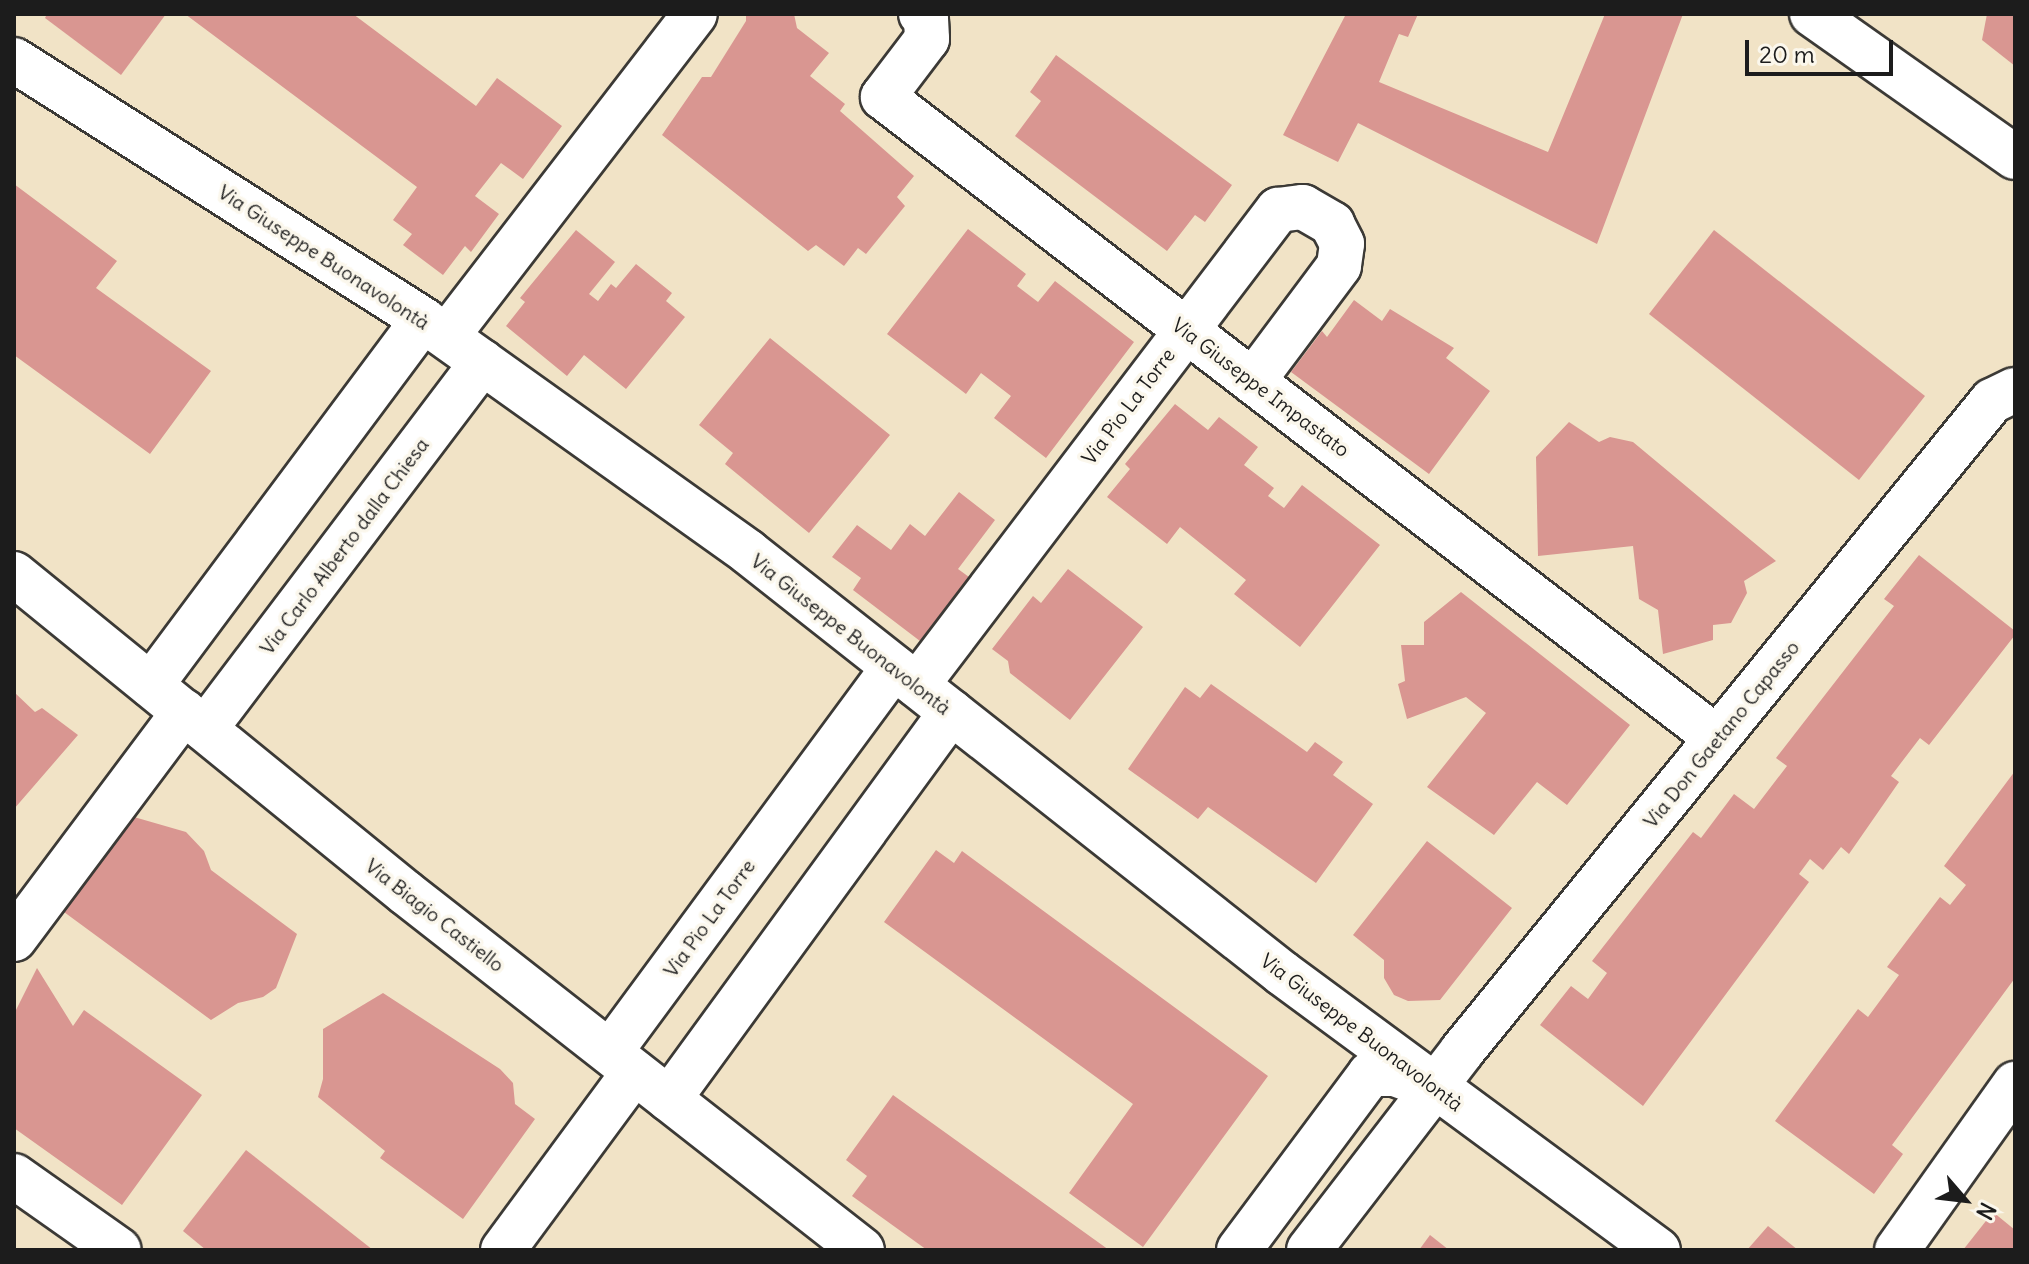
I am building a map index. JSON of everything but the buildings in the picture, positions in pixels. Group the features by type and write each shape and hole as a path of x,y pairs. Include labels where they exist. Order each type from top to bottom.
{"street":[{"path":"151,685 435,328 695,14"},
{"name":"Via Giuseppe Impastato","path":"921,14 926,19 927,39 883,97 1717,738"},
{"path":"1812,14 2015,157"},
{"name":"Via Giuseppe Buonavolontà","path":"14,60 435,328 748,552 1433,1087 1658,1250"},
{"name":"Via Pio La Torre","path":"503,1250 622,1062 906,676 1186,330 1278,210 1303,207 1332,224 1342,244 1339,266 1253,381"},
{"name":"Via Carlo Alberto dalla Chiesa","path":"14,939 195,721 483,362"},
{"name":"Via Don Gaetano Capasso","path":"1309,1250 1433,1087 1992,401 2015,390"},
{"name":"Via Biagio Castiello","path":"14,574 622,1062 862,1250"},
{"path":"669,1099 951,712"},
{"path":"1239,1250 1370,1074 1395,1074 1433,1087"},
{"path":"1897,1250 2015,1084"},
{"path":"14,1176 119,1250"}]}
